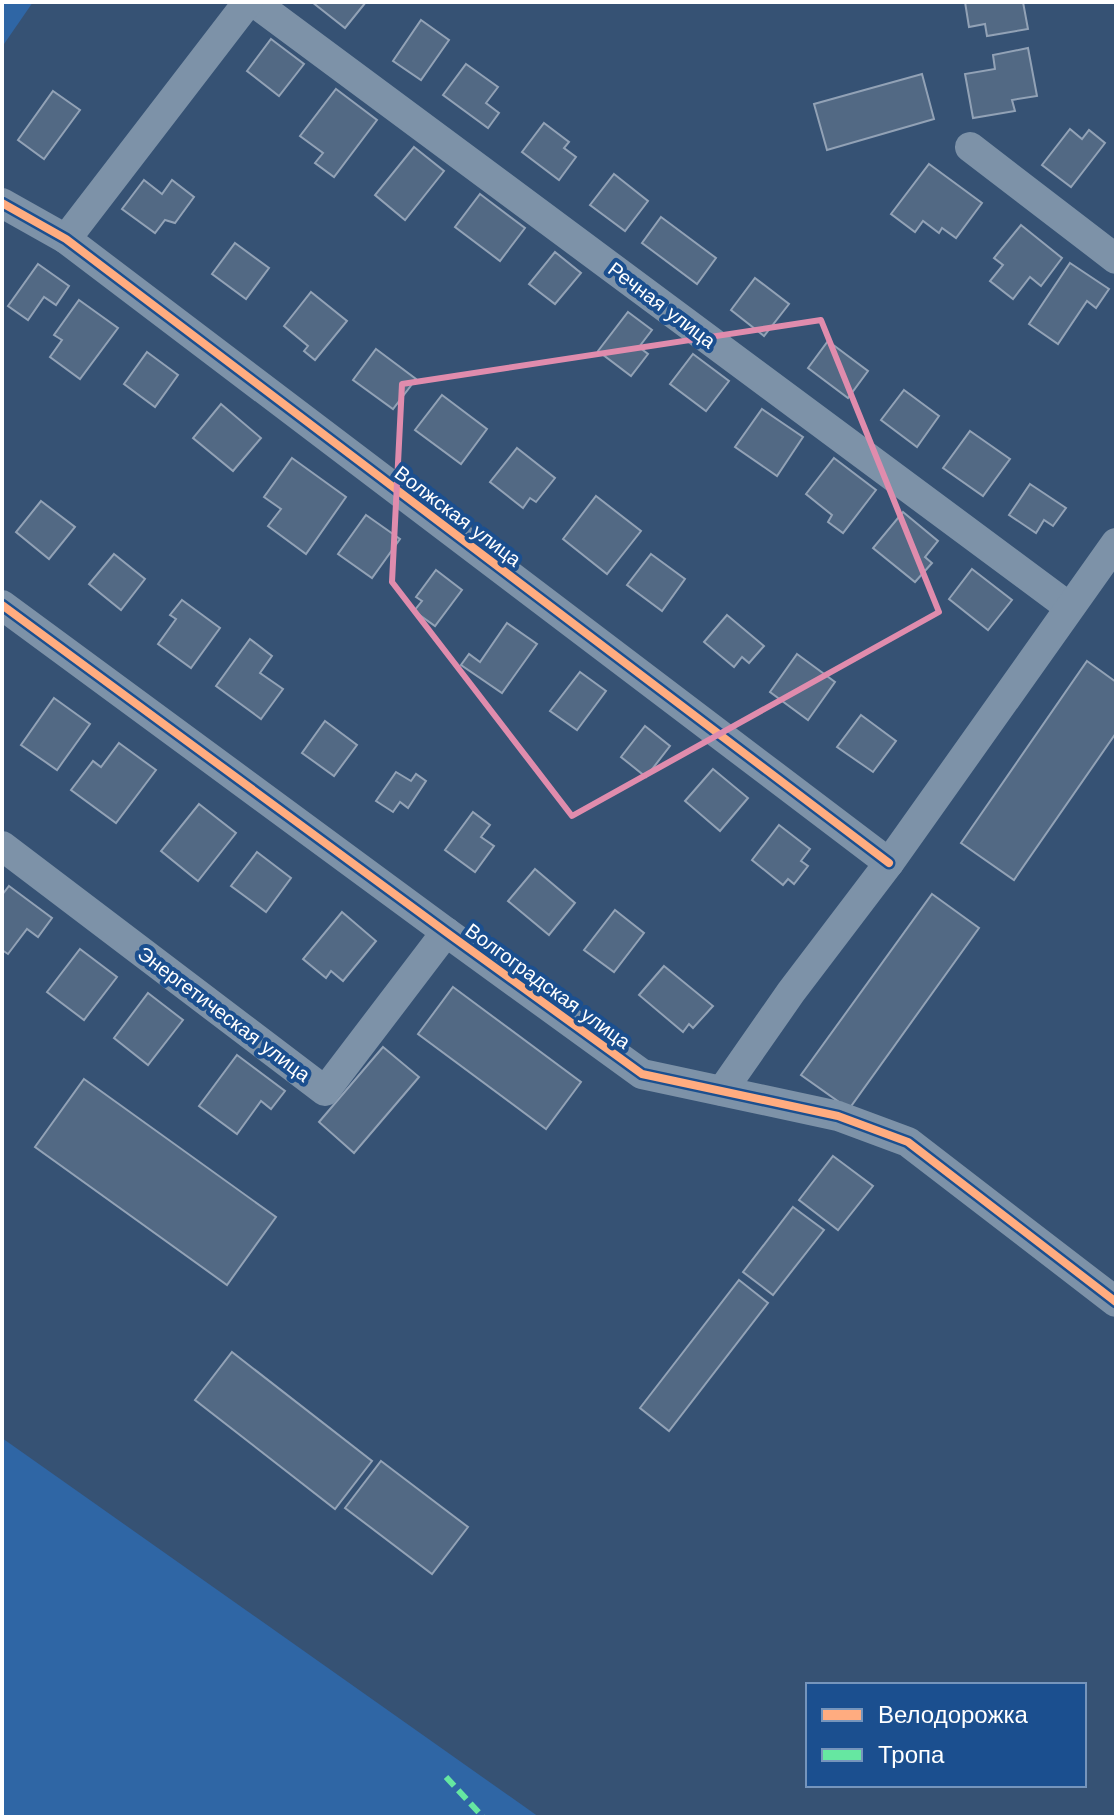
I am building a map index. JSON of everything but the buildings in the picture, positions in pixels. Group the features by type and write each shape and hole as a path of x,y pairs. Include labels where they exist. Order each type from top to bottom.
{"street":[{"path":"66,239 248,2"},
{"name":"Речная улица","path":"254,2 1069,607"},
{"path":"970,147 1116,259"},
{"name":"Волжская улица","path":"2,203 66,239 889,863"},
{"path":"722,1091 791,992 889,863 1116,543"},
{"name":"Волгоградская улица","path":"2,605 642,1074 838,1116 908,1142 1116,1302"},
{"name":"Энергетическая улица","path":"2,846 325,1091 446,932"}],"highlighted area":[{"path":"821,320 939,612 572,816 392,582 402,384"}],"shaded area":[{"path":"2,2 33,2 2,47"},
{"path":"2,1438 539,1817 2,1817"}],"marked path":[{"path":"446,1777 483,1817"}],"cycle path":[{"path":"2,203 66,239 889,863"},
{"path":"2,605 642,1074 838,1116 908,1142 1116,1302"}]}
